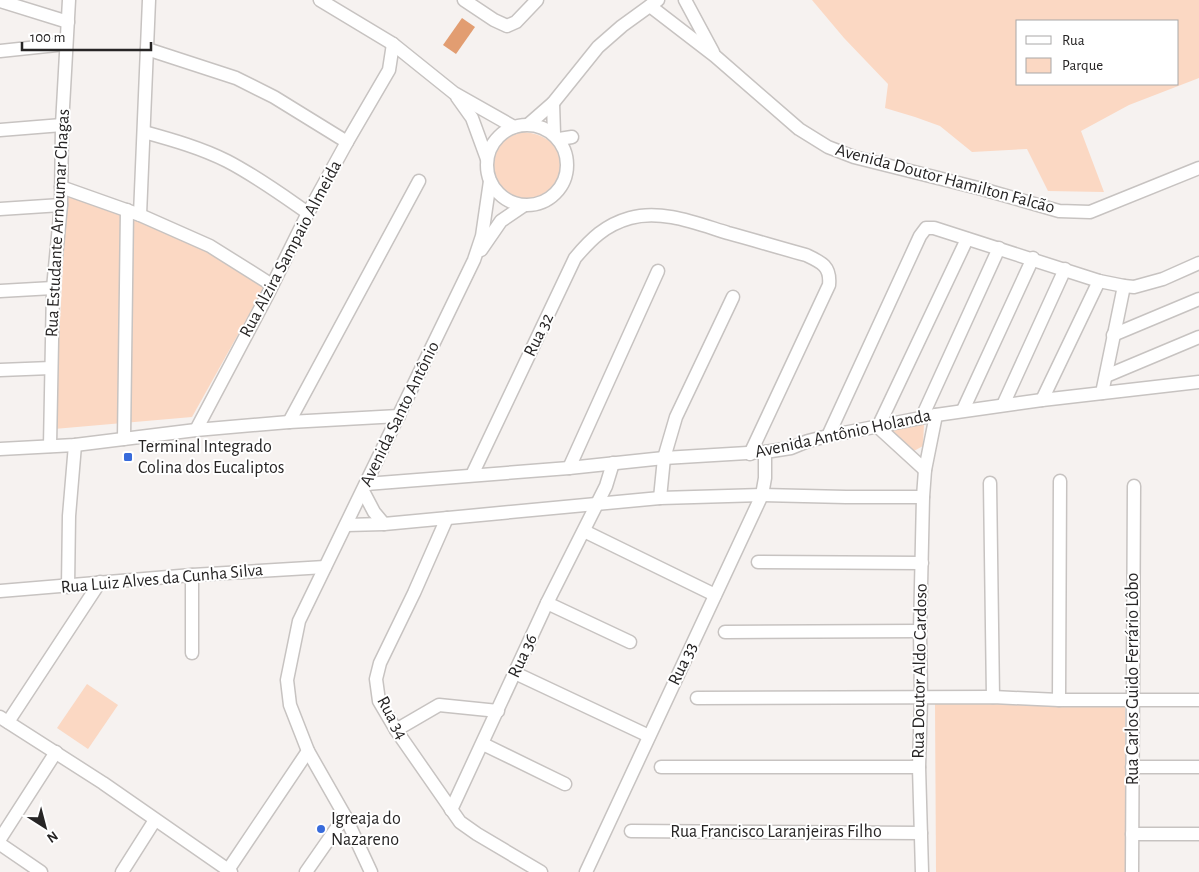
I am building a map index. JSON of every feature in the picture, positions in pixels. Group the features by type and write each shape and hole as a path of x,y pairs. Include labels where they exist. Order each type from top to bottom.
{"street":[{"name":"Rua Estudante Arnoumar Chagas","path":"50,446 53,288 61,205 62,125 69,0"},
{"path":"140,215 149,0"},
{"path":"320,0 393,44 454,93 514,127"},
{"path":"464,0 494,20 507,26 516,22 537,0"},
{"name":"Avenida Doutor Hamilton Falcão","path":"685,0 715,56"},
{"path":"0,1 68,22"},
{"path":"529,124 553,103 598,47 622,26 654,3"},
{"name":"Avenida Doutor Hamilton Falcão","path":"654,3 799,129 828,147 854,157 982,189 1060,211 1090,212 1199,168"},
{"path":"0,51 66,44"},
{"name":"Rua Alzira Sampaio Almeida","path":"196,430 308,213 390,70 393,44"},
{"path":"147,49 236,78 274,97 347,142"},
{"name":"Rua Alzira Sampaio Almeida","path":"390,70 411,58"},
{"path":"454,93 472,118 487,159"},
{"path":"553,103 556,136"},
{"path":"529,124 542,127 556,136 566,150 568,164 566,178 560,190 550,199 537,205 523,206 503,198 495,190 487,170 487,159 496,139 504,132 514,127 529,124"},
{"path":"0,130 62,125"},
{"path":"144,132 187,144 227,161 266,184 308,213"},
{"path":"556,136 572,137"},
{"path":"289,422 419,181"},
{"name":"Avenida Santo Antônio","path":"371,872 345,816 308,751 290,705 287,680 299,621 474,260 482,236 490,181"},
{"path":"61,187 140,215 210,246 272,285"},
{"path":"0,210 61,205"},
{"name":"Avenida Santo Antônio","path":"474,260 501,221 523,206"},
{"path":"124,439 127,210"},
{"name":"Rua 32","path":"472,475 576,258 590,240 609,226 631,218 650,215 676,218 806,255 819,261 826,268 830,276 829,285 750,454"},
{"path":"828,436 920,236 926,228 934,228 1033,258 1099,281 1124,286 1134,287 1162,279 1199,263"},
{"path":"925,470 878,427 967,239"},
{"path":"922,418 999,248"},
{"path":"963,410 1033,258"},
{"path":"1003,405 1065,269"},
{"path":"569,468 658,271"},
{"path":"1042,400 1099,281"},
{"path":"1102,393 1124,286"},
{"path":"0,291 53,288"},
{"path":"660,498 664,458 676,417 733,297"},
{"path":"1113,335 1199,299"},
{"path":"1106,376 1199,337"},
{"path":"0,370 51,368"},
{"name":"Avenida Antônio Holanda","path":"365,487 472,475 569,468 664,458 766,452 791,448 828,436 936,414 1199,382"},
{"name":"Rua Doutor Aldo Cardoso","path":"922,872 919,767 923,497 925,470 936,414"},
{"path":"0,449 75,445 196,430 289,422 399,416"},
{"path":"68,587 68,516 75,445"},
{"name":"Rua 33","path":"586,872 762,494 766,452"},
{"name":"Rua 36","path":"451,810 547,603 606,486 613,463"},
{"path":"1059,700 1060,480"},
{"path":"990,484 993,697"},
{"name":"Rua Carlos Guido Ferrário Lôbo","path":"1132,872 1134,486"},
{"path":"365,487 374,512 384,524"},
{"path":"346,525 384,524 660,498 762,494 923,497"},
{"name":"Rua 34","path":"447,518 414,593 380,663 376,679 379,701 396,730 460,822 541,872"},
{"path":"584,531 715,594"},
{"path":"758,562 922,563"},
{"name":"Rua Luiz Alves da Cunha Silva","path":"0,592 68,587 100,582 324,567"},
{"path":"192,575 192,653"},
{"path":"100,582 2,719 56,752 155,820 223,870 308,751"},
{"path":"547,603 630,642"},
{"path":"725,632 920,631"},
{"path":"515,673 649,736"},
{"path":"697,698 993,697 1059,700 1199,700"},
{"path":"396,730 439,705 498,711"},
{"path":"483,744 565,784"},
{"path":"0,839 56,752"},
{"path":"661,767 919,767"},
{"path":"1132,768 1199,767"},
{"path":"306,872 345,816"},
{"path":"122,872 155,820"},
{"name":"Rua Francisco Laranjeiras Filho","path":"631,831 921,834"},
{"path":"1132,834 1199,834"},
{"path":"0,844 41,872"}],"green space":[{"path":"812,0 1199,0 1199,78 1129,105 1081,131 1104,192 1048,191 1027,149 972,152 940,126 885,108 888,84 844,38"},
{"path":"522,132 539,135 546,139 558,150 561,157 562,165 559,178 555,185 541,199 521,200 510,196 504,191 496,177 494,161 500,146 507,139"},
{"path":"67,195 105,204 211,251 264,288 192,417 54,429"},
{"path":"924,424 923,446 912,452 888,429"},
{"path":"87,684 118,705 88,749 57,728"},
{"path":"1125,703 1125,872 936,872 935,704"}],"shaded area":[{"path":"462,18 475,27 456,54 443,45"}],"place":[{"name":"Terminal Integrado Colina dos Eucaliptos","path":"128,457"},
{"name":"Igreaja do Nazareno","path":"321,829"}]}
